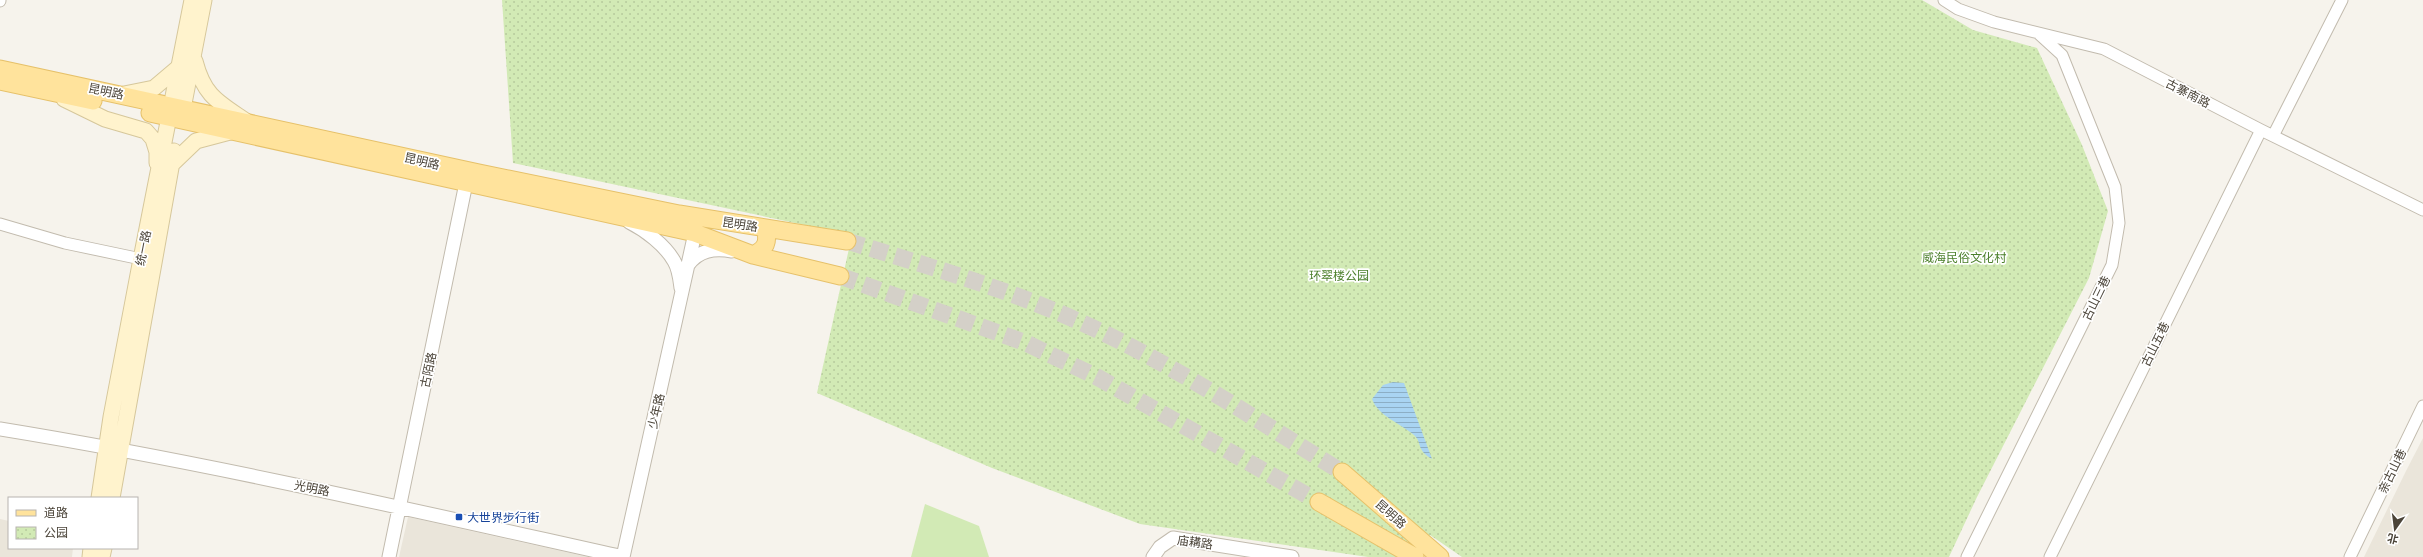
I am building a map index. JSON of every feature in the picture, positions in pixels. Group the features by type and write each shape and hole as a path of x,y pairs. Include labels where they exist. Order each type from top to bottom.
{"main road":[{"name":"统一路","path":"99,497 114,448 172,164 180,66 192,0"},
{"name":"统一路","path":"112,497 114,448 141,259 158,176 193,56 204,0"},
{"path":"193,56 200,80 206,90 246,122"},
{"path":"122,95 154,88 180,66"},
{"name":"昆明路","path":"0,69 122,95 232,131 695,233 753,256 840,276"},
{"name":"昆明路","path":"0,81 51,92 246,122 479,173 679,214 847,241"},
{"path":"51,92 105,119 146,131 153,139 157,152 158,176"},
{"path":"172,164 196,141 232,131"},
{"path":"753,256 763,250 767,243 765,228"},
{"name":"昆明路","path":"1342,472 1440,557"},
{"name":"昆明路","path":"1319,502 1415,557"}],"street":[{"name":"古寨南路","path":"1944,0 1958,9 2039,34 2104,49 2260,130 2423,210"},
{"path":"2273,136 2342,0"},
{"name":"古山三巷","path":"1967,557 2112,265 2119,223 2113,180 2062,55 2039,34"},
{"name":"古山五巷","path":"2050,557 2260,130"},
{"name":"古陌路","path":"389,557 466,183"},
{"path":"679,214 693,222 695,233"},
{"path":"617,215 641,228 674,261 682,292"},
{"path":"0,224 65,243 141,259"},
{"name":"少年路","path":"623,557 695,233"},
{"path":"688,265 695,255 708,250 724,250 753,256"},
{"name":"亲古山巷","path":"2350,557 2423,406"},
{"name":"光明路","path":"0,429 114,448 400,506 623,557"},
{"name":"庙耩路","path":"1153,557 1160,547 1173,538 1292,557"}],"shaded area":[{"path":"2423,438 2423,557 2364,557 2406,471"},
{"path":"408,517 588,557 399,557"},
{"path":"0,519 8,521 8,549 73,549 72,557 0,557"}],"green space":[{"name":"环翠楼公园","path":"502,0 1922,0 1973,30 2037,48 2082,145 2108,211 2089,278 1977,497 1949,557 1462,557 1430,535 1405,557 1368,557 1140,524 992,468 817,393 852,235 513,163"},
{"path":"925,504 979,526 989,557 911,557"}],"water":[{"path":"1393,382 1404,383 1432,459 1423,452 1417,438 1414,435 1384,415 1375,405 1372,399 1383,385"}],"tunnel":[{"path":"847,241 996,289 1045,307 1084,324 1122,342 1197,383 1342,472"},
{"path":"840,276 1026,343 1097,377 1319,502"}],"place":[{"name":"大世界步行街","path":"459,517"}],"park label":[{"name":"威海民俗文化村","path":"1964,257"}]}
